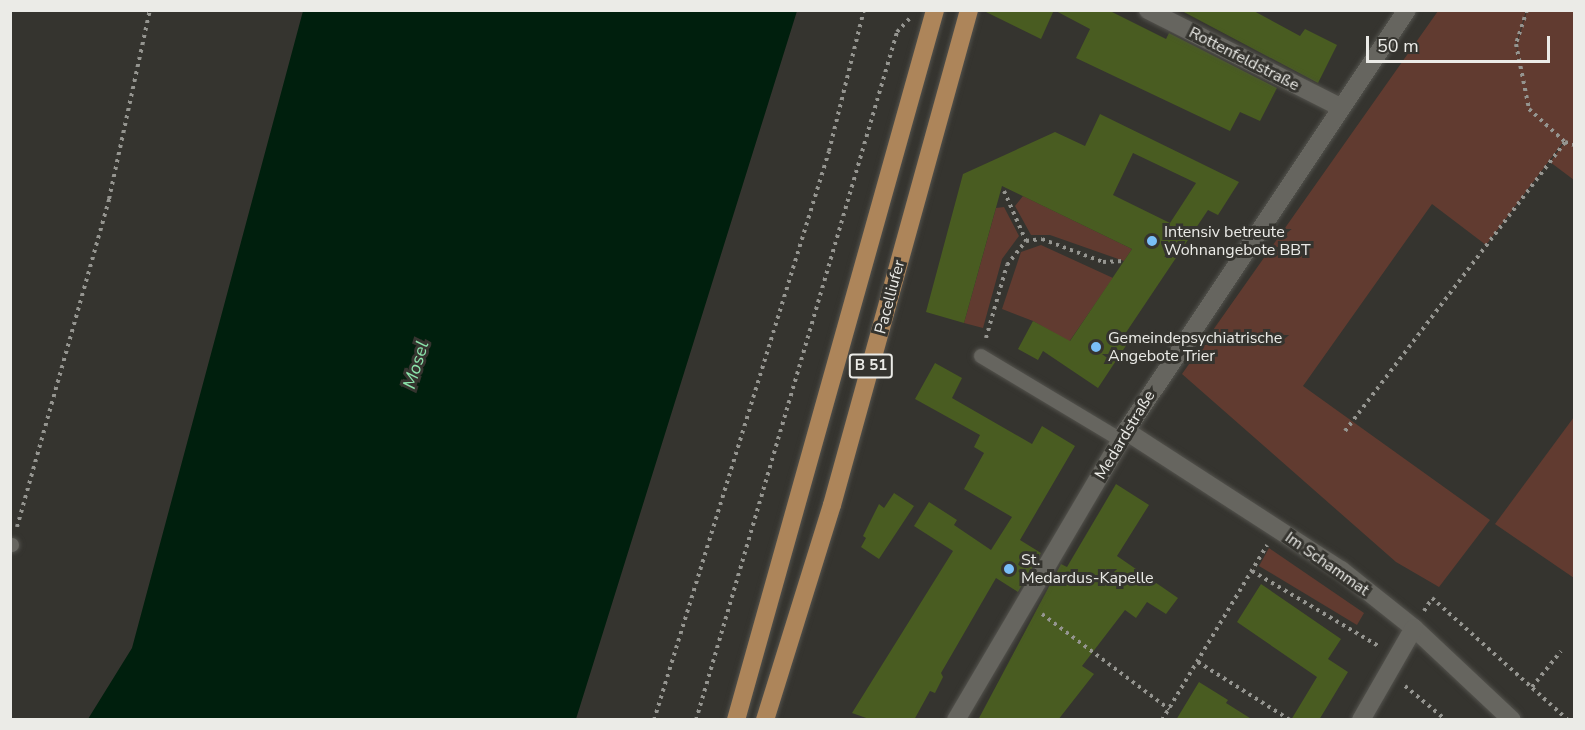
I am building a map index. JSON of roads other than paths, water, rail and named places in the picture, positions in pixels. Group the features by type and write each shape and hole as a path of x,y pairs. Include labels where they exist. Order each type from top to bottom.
{"main road":[{"name":"Pacelliufer","path":"736,720 935,10"},
{"name":"Pacelliufer","path":"765,720 832,506 969,10"}],"street":[{"name":"Rottenfeldstraße","path":"1148,10 1340,107"},
{"name":"Medardstraße","path":"956,720 1123,435 1340,107 1407,10"},
{"name":"Im Schammat","path":"1123,435 1341,570 1414,628 1512,720"},
{"path":"1361,720 1414,628"}],"lane":[{"path":"981,356 1123,435"}],"water":[{"name":"Mosel","path":"303,11 797,11 576,719 88,719 132,648"}],"place":[{"name":"Intensiv betreute Wohnangebote BBT","path":"1152,241"},
{"name":"Gemeindepsychiatrische Angebote Trier","path":"1096,347"},
{"name":"St. Medardus-Kapelle","path":"1009,569"}]}
